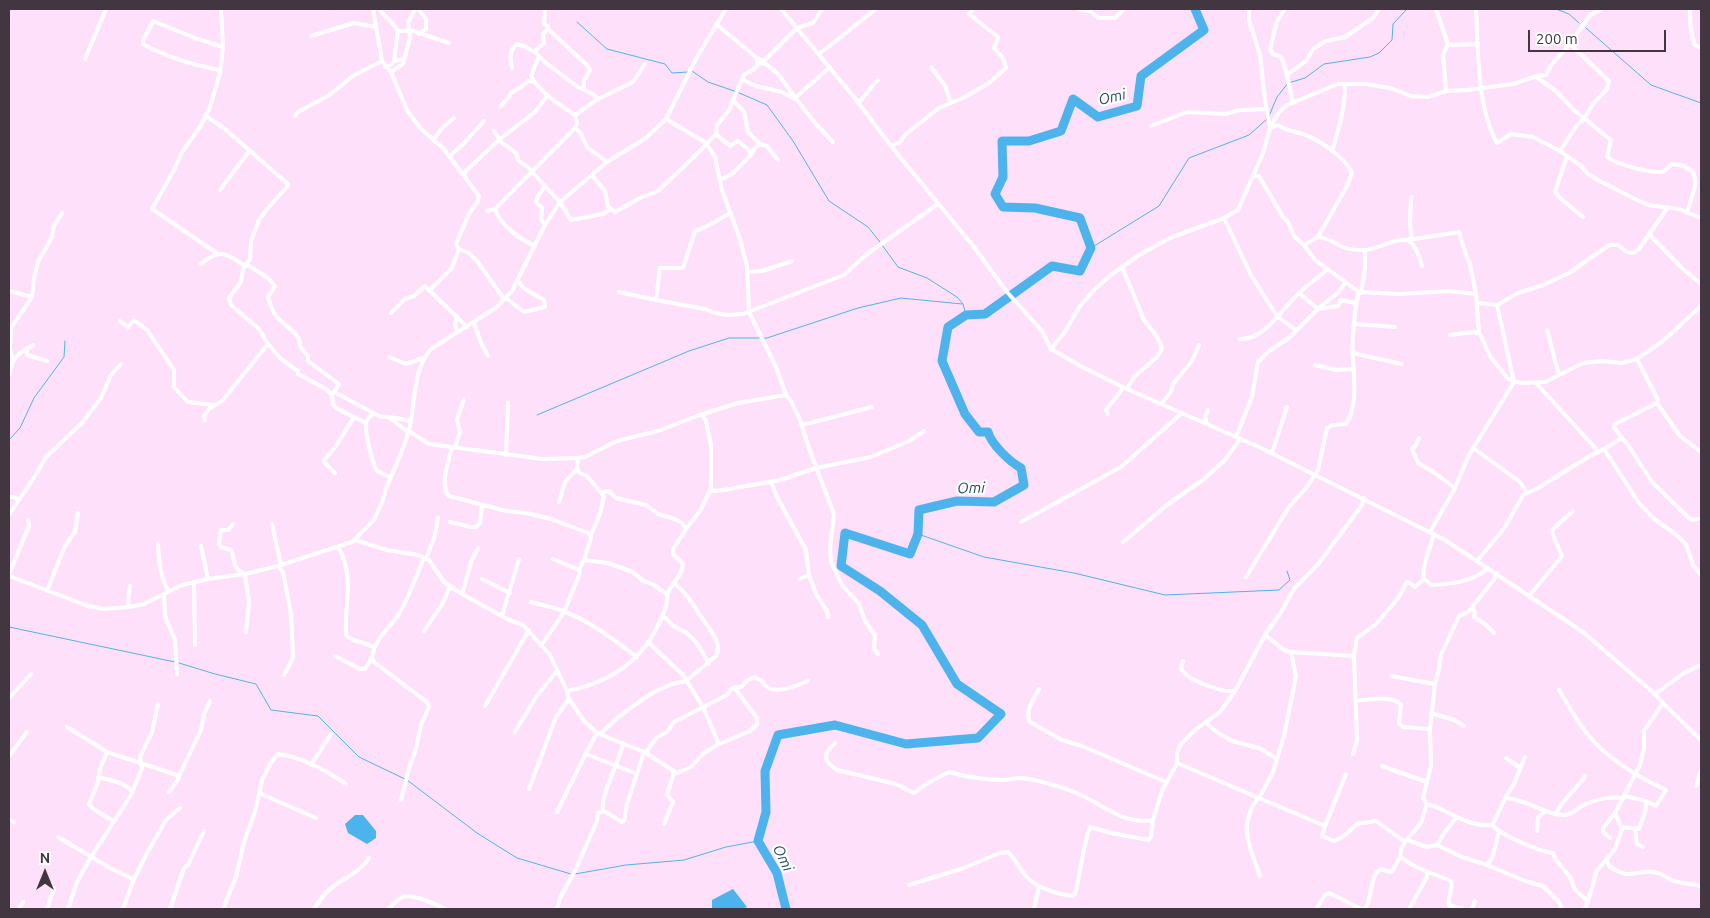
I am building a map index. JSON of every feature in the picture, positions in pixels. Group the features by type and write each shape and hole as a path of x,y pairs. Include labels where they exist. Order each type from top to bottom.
{"street":[{"path":"86,59 106,9"},
{"path":"218,254 152,209 182,152 206,116 220,70 224,47 221,9"},
{"path":"373,9 382,61 391,72 407,110 420,129 450,156 479,196 456,244 459,249 469,253 477,261 505,298 524,312 544,307 544,300 525,289 518,281"},
{"path":"380,9 384,17 392,21 398,31 394,61"},
{"path":"391,72 403,64 411,32 409,21 417,9 426,21 426,29 419,34"},
{"path":"545,9 544,24 590,70 584,81 583,87 585,90"},
{"path":"28,520 29,526 9,575 88,606 104,609 144,604 194,582 245,574 279,566 339,548 355,540 374,520 383,500 384,491 409,431 416,380 424,358 431,349 497,307 512,291 544,225 560,202 571,191 607,162 646,138 666,119 716,24 726,9"},
{"path":"781,9 830,67 891,146 974,247 1007,292 1042,331 1051,349 1125,388 1272,453 1364,498 1432,533 1478,560 1583,632 1656,694 1701,740"},
{"path":"716,24 757,58 764,61 797,28 813,23 822,9"},
{"path":"819,54 876,9"},
{"path":"891,146 899,142 924,119 950,102 963,98 989,83 1006,68 1004,58 994,48 998,37 969,14 973,9"},
{"path":"1078,9 1102,18 1115,18 1123,10"},
{"path":"1249,9 1250,20 1260,55 1270,128"},
{"path":"1285,9 1277,21 1270,49 1273,54 1281,57 1286,67 1288,88 1293,103"},
{"path":"1287,74 1306,62 1313,49 1326,41 1345,36 1373,18 1379,9"},
{"path":"1436,9 1448,44 1443,55 1446,91"},
{"path":"1476,9 1480,88 1496,143 1511,134 1533,137 1560,151 1598,180 1648,204 1679,209 1701,218"},
{"path":"1051,349 1064,333 1080,306 1095,288 1122,267 1170,238 1224,218 1238,210 1264,153 1270,128 1279,112 1287,105 1330,86 1346,84 1366,84 1390,88 1419,97 1428,97 1446,91 1513,84 1546,75 1552,64 1570,44 1590,15 1602,9"},
{"path":"1690,9 1692,38 1695,45 1701,48"},
{"path":"220,70 165,56 143,44 143,41 153,21 195,38 224,47"},
{"path":"311,36 354,23 376,27"},
{"path":"488,212 495,209 532,172 575,128 577,123 575,115 548,95 535,82 532,76 537,54 536,50 544,43 543,34 548,29"},
{"path":"398,31 411,32 449,42"},
{"path":"512,68 510,56 516,44 524,46 578,87 593,94 598,99"},
{"path":"1448,44 1478,44"},
{"path":"1560,151 1577,125 1584,119 1593,104 1607,89 1609,81 1570,44"},
{"path":"592,175 605,191 610,209 615,212 640,198 652,195 658,191 716,134 718,125 730,108 744,75 754,70 758,63 757,58"},
{"path":"385,67 394,61 404,59"},
{"path":"295,116 298,112 334,92 353,76 382,61"},
{"path":"758,63 766,64 778,74 815,123 833,142"},
{"path":"575,115 598,99 633,82 645,64"},
{"path":"797,98 830,67"},
{"path":"931,67 946,87 950,102"},
{"path":"1534,77 1538,77 1544,84 1556,91 1584,119 1611,140 1607,157 1612,161 1643,171 1664,172 1672,164 1684,166 1693,172 1696,183 1687,213"},
{"path":"743,80 756,86 782,92 797,98"},
{"path":"858,103 878,80"},
{"path":"500,107 515,90 528,81 535,82"},
{"path":"1332,151 1342,119 1346,84"},
{"path":"464,176 465,172 500,139 535,112 548,95"},
{"path":"733,100 744,112 748,132 760,144 767,146 778,160"},
{"path":"1151,126 1187,112 1226,114 1240,110 1267,110"},
{"path":"206,116 250,150 288,184 288,187 259,220 251,241 250,259 245,265 240,285 231,293 229,298 231,305 258,329 281,359 298,371 298,374 326,389 334,398 333,404 336,408 366,423"},
{"path":"433,140 444,126 454,118"},
{"path":"666,119 706,144 715,157 720,180 740,240 748,272 749,312 776,366 786,395 791,401 802,425 834,514 830,548 832,562 842,585 859,604 865,621 875,635 874,649 878,654"},
{"path":"450,156 484,120"},
{"path":"1270,128 1278,125 1285,130 1304,134 1332,151 1347,163 1352,172 1318,237 1304,245"},
{"path":"575,128 580,132 587,147 607,162"},
{"path":"494,131 502,143 516,153 518,160 560,202 571,220 603,214 610,209"},
{"path":"716,134 730,146 738,141 750,150 751,155"},
{"path":"720,180 732,174 760,144"},
{"path":"220,190 250,150"},
{"path":"1567,156 1555,192 1583,217"},
{"path":"1254,176 1260,176 1283,217 1288,222 1294,236 1304,245 1315,260 1360,292 1400,294 1450,291 1476,294"},
{"path":"544,225 541,219 542,208 536,202 546,186"},
{"path":"1408,240 1412,238 1410,224 1411,197"},
{"path":"619,292 705,309 715,313 728,315 743,314 844,275 867,254 938,204"},
{"path":"1477,304 1497,305 1518,293 1543,285 1569,273 1609,245 1618,245 1627,252 1633,253 1639,249 1668,207"},
{"path":"495,209 500,219 524,241 535,246"},
{"path":"13,361 9,349 10,327 32,297 38,262 52,237 54,226 62,213"},
{"path":"656,300 660,268 683,268 695,231 709,226 730,213"},
{"path":"1224,218 1251,275 1278,317 1296,330"},
{"path":"1318,237 1333,240 1344,248 1365,251 1386,242 1459,232 1470,264 1476,294 1478,333 1482,336 1485,346 1497,366 1508,379 1514,382 1545,382 1583,363 1602,361 1622,363 1637,359 1663,341 1701,306"},
{"path":"1649,234 1682,268 1701,284"},
{"path":"1408,240 1418,253 1422,266"},
{"path":"429,291 452,268 459,249"},
{"path":"1246,578 1289,507 1306,488 1318,470 1327,428 1333,425 1346,424 1352,412 1355,385 1353,353 1356,303 1365,268 1365,251"},
{"path":"201,264 208,258 218,254 228,254 268,278 275,286 268,297 274,314 301,341 300,346 308,356 308,361 339,384 334,392 379,416 410,421"},
{"path":"748,272 762,271 792,261"},
{"path":"1108,414 1106,410 1109,406 1134,377 1162,351 1156,335 1144,320 1122,267"},
{"path":"1239,339 1246,339 1257,335 1278,317 1299,293 1328,269"},
{"path":"1123,542 1167,505 1204,479 1225,460 1238,438 1252,397 1258,362 1269,351 1289,338 1318,309 1338,293 1345,283"},
{"path":"391,313 405,299 414,296 425,286 467,327"},
{"path":"9,291 32,297"},
{"path":"1299,293 1318,309 1338,306 1341,300 1356,303"},
{"path":"1488,568 1463,582 1432,585 1424,579 1423,574 1426,559 1431,549 1432,533 1455,488 1460,473 1473,448 1514,382 1497,305"},
{"path":"457,316 455,325 458,332"},
{"path":"120,321 128,326 134,320 147,330 175,371 174,387 188,402 215,405"},
{"path":"474,322 481,343 488,356"},
{"path":"1355,324 1395,327"},
{"path":"1546,330 1559,375"},
{"path":"1450,335 1478,333"},
{"path":"205,420 204,416 209,409 228,395 268,344"},
{"path":"9,374 13,361 19,354 34,345"},
{"path":"1161,404 1171,392 1173,384 1192,361 1198,345"},
{"path":"27,350 27,355 47,361"},
{"path":"1353,353 1401,364"},
{"path":"389,358 406,364 424,358"},
{"path":"1637,359 1658,400 1657,403 1680,436 1701,452"},
{"path":"9,515 46,457 72,433 101,398 111,375 121,364"},
{"path":"1315,365 1336,370 1354,368"},
{"path":"1535,382 1598,451"},
{"path":"388,417 428,444 543,459 578,458 585,457 617,441 658,431 702,414 738,403 786,395"},
{"path":"464,398 457,420 460,432 445,480 446,492 449,496 506,511 526,513 551,519 591,535"},
{"path":"506,455 508,403"},
{"path":"1657,403 1615,424 1614,428 1628,445 1652,482 1689,518 1693,520 1698,519"},
{"path":"802,425 872,407"},
{"path":"1272,453 1287,407"},
{"path":"1207,424 1205,417 1208,410"},
{"path":"1021,522 1121,467 1182,413"},
{"path":"374,414 369,417 366,423 367,440 374,467 377,471 390,477"},
{"path":"567,691 578,689 606,678 624,668 649,643 667,604 670,588 675,584 683,569 683,564 673,554 673,549 700,511 710,489 711,445 706,421 702,414"},
{"path":"335,473 324,460 336,446 354,417"},
{"path":"710,489 714,491 724,490 772,482 816,468 871,457 909,441 924,431"},
{"path":"1419,438 1412,449 1418,463 1455,488"},
{"path":"1478,560 1505,527 1520,499 1527,493 1622,438"},
{"path":"1473,448 1520,482 1527,493"},
{"path":"1604,449 1639,503 1654,519 1686,544 1693,565 1701,575"},
{"path":"559,502 566,482 577,469 578,458"},
{"path":"541,646 564,612 578,579 604,500 603,492 587,476 580,474 577,469"},
{"path":"772,482 777,497 806,550 809,575 816,594 827,611 828,617"},
{"path":"603,492 609,491 616,498 637,504 646,504 658,514 682,523 686,529"},
{"path":"9,497 19,500"},
{"path":"909,886 961,869 1000,853 1008,852 1026,876 1039,887 1073,896 1076,894 1082,852 1090,827 1149,840 1151,837 1152,820 1166,782 1177,763 1177,754 1181,744 1205,722 1220,712 1235,691 1265,635 1294,589 1319,563 1362,504 1364,498"},
{"path":"450,522 476,527 480,523 482,505"},
{"path":"1529,596 1562,556 1552,530 1573,511"},
{"path":"47,590 65,546 75,532 78,513"},
{"path":"335,656 360,669 365,669 384,630 399,614 409,595 433,541 438,518"},
{"path":"233,524 228,530 221,530 219,544 221,547 231,550 234,557 233,563 237,570 245,574"},
{"path":"272,524 279,566 283,572 291,614 293,658 284,675"},
{"path":"355,540 387,550 418,555 429,560 444,582 502,616 524,625 550,656 569,699 584,721 599,734 644,752 673,772 677,773 690,767 704,753 717,745 744,734 757,724 757,718 734,687"},
{"path":"158,544 159,564 169,592"},
{"path":"201,546 208,579"},
{"path":"339,548 346,564 349,591 346,635 351,639 375,647"},
{"path":"462,594 472,560 478,548"},
{"path":"502,616 519,559"},
{"path":"553,559 580,570"},
{"path":"584,560 608,563 633,572 642,580 654,585 668,595"},
{"path":"1497,573 1493,581 1468,612 1459,616 1441,655 1431,713 1431,766 1423,798 1427,804 1447,811 1456,818 1479,825 1492,825 1499,832 1544,852 1552,853 1570,877 1575,890 1588,901"},
{"path":"245,574 249,602 246,632"},
{"path":"799,579 809,575"},
{"path":"482,579 510,593"},
{"path":"1353,754 1357,740 1354,656 1356,638 1376,624 1399,597 1406,583 1408,582 1415,587 1424,579"},
{"path":"194,582 194,645"},
{"path":"558,812 584,756 599,734 616,719 654,692 672,684 686,681 709,664 719,652 712,631 684,591 675,584"},
{"path":"129,607 130,586"},
{"path":"424,631 443,603 450,586"},
{"path":"164,594 165,616 175,640 177,674"},
{"path":"531,602 564,612 608,634 637,657"},
{"path":"1472,607 1475,612 1474,617 1494,633"},
{"path":"661,618 666,618 675,628 686,632 709,664"},
{"path":"485,706 529,630"},
{"path":"1265,635 1284,650 1290,652 1354,656"},
{"path":"649,643 678,669 702,706 718,742 717,745"},
{"path":"1260,876 1246,832 1248,815 1273,772 1284,736 1296,676 1290,652"},
{"path":"372,657 374,662 427,702 429,707 420,725 416,749 401,800"},
{"path":"1183,661 1182,672 1190,678 1228,692 1235,691"},
{"path":"1656,694 1684,673 1701,665"},
{"path":"515,732 536,697 557,671"},
{"path":"9,698 31,674"},
{"path":"1391,676 1435,684"},
{"path":"603,811 622,822 644,752 647,751 656,738 667,732 674,722 702,706 727,695 734,687 741,687 748,680 754,678 762,681 765,687 769,689 778,690 808,681"},
{"path":"1038,689 1028,712 1030,722 1062,740 1082,746 1166,782"},
{"path":"1505,798 1530,803 1546,811 1563,815 1606,797 1624,797 1656,806 1666,790 1636,774 1600,747 1588,735 1559,690"},
{"path":"529,789 556,717 569,699"},
{"path":"1356,701 1382,699 1398,701 1401,704 1399,716 1400,723 1403,726 1430,729"},
{"path":"169,792 179,776 196,738 202,730 204,714 210,701"},
{"path":"1610,838 1603,832 1603,828 1615,813 1636,774 1644,748 1644,731 1663,703"},
{"path":"140,762 145,744 152,732 158,704"},
{"path":"1431,713 1454,720 1464,726"},
{"path":"1205,722 1232,741 1260,748 1277,759"},
{"path":"67,727 107,752 140,762 143,767"},
{"path":"9,756 28,732"},
{"path":"311,765 331,734"},
{"path":"603,811 602,806 608,785 617,766 623,743"},
{"path":"835,743 827,750 826,756 829,764 837,770 896,784 914,793 926,784 950,772 971,778 1005,780 1022,778 1074,792 1124,817 1136,820 1152,820"},
{"path":"107,752 89,804 92,808 113,821"},
{"path":"223,909 236,877 244,842 255,812 258,793 270,764 278,754 311,765 346,784"},
{"path":"584,756 586,754 637,774"},
{"path":"1492,825 1514,784 1525,757"},
{"path":"1506,758 1520,768"},
{"path":"1177,763 1325,826"},
{"path":"143,767 152,766 179,776"},
{"path":"1382,766 1427,782"},
{"path":"68,909 77,882 91,856 133,792 143,767"},
{"path":"1696,786 1701,771"},
{"path":"664,824 673,802 667,795 673,780 673,772"},
{"path":"1346,774 1322,836 1334,841 1344,836 1357,824 1376,821 1406,841 1427,847 1438,845 1462,857 1543,886 1559,902 1562,909"},
{"path":"1556,813 1571,791 1585,776"},
{"path":"98,777 116,781 133,792"},
{"path":"258,793 316,818"},
{"path":"1622,827 1639,829 1644,818 1646,802"},
{"path":"1316,909 1329,893 1361,909 1365,909 1377,872 1381,869 1390,872 1393,870 1400,857 1400,849 1421,823 1427,804"},
{"path":"123,909 132,881 166,820 180,808"},
{"path":"557,909 560,898 576,869 597,821 598,813 603,811"},
{"path":"1537,831 1538,818 1546,811"},
{"path":"1585,909 1596,872 1619,841 1622,827 1615,813"},
{"path":"1438,845 1456,818"},
{"path":"1635,829 1637,844 1643,847"},
{"path":"170,909 184,868 188,865 204,831"},
{"path":"1487,865 1492,858 1499,832"},
{"path":"58,837 131,878 132,881"},
{"path":"1400,857 1416,867 1451,881 1449,905 1462,909"},
{"path":"314,909 329,889 346,879 365,864 369,858"},
{"path":"1606,861 1609,866 1623,874 1656,872 1672,880 1701,886"},
{"path":"1409,909 1427,877 1427,871"},
{"path":"1034,909 1039,887"},
{"path":"47,909 54,888"},
{"path":"388,909 403,897 408,896 433,902 445,909"},
{"path":"1472,909 1475,901"},
{"path":"19,909 23,902"}],"water":[{"path":"355,815 363,815 376,831 376,838 367,844 348,833 345,824"},
{"path":"733,889 747,907 742,909 712,909 712,900"}],"waterway":[{"name":"Omi","path":"786,909 777,873 758,841 766,812 765,771 778,735 835,725 906,744 978,738 1001,714 957,684 922,625 880,591 841,566 845,533 910,554 918,534 919,510 957,501 994,502 1024,485 1021,468 1001,452 988,432 979,432 965,414 942,361 948,327 966,315 985,314 1052,266 1080,271 1091,248 1080,218 1035,208 1003,207 995,194 1003,177 1002,141 1029,141 1061,131 1073,99 1098,117 1137,106 1141,76 1204,30 1195,9"},
{"path":"1269,116 1277,97 1288,83 1305,78 1324,64 1370,57 1379,53 1392,40 1393,24 1407,9"},
{"path":"1556,9 1569,14 1579,23"},
{"path":"577,22 607,49 665,64 672,73 688,72"},
{"path":"1586,28 1651,85 1701,103"},
{"path":"692,71 708,82 767,105 793,141 829,201 868,227 880,242"},
{"path":"1091,248 1159,206 1189,158 1249,135 1267,119"},
{"path":"882,245 898,267 927,278 957,297 963,304 966,315"},
{"path":"537,415 689,351 729,338 767,338 858,308 901,298 962,304"},
{"path":"9,440 20,428 34,398 64,357 65,341"},
{"path":"918,534 984,557 1074,573 1165,595 1279,590 1290,580 1287,571"},
{"path":"9,627 175,662"},
{"path":"179,663 256,684 271,710 318,716 359,757 407,780 477,833 517,858 571,874"},
{"path":"575,874 626,865 684,860 726,847 758,841"}]}
